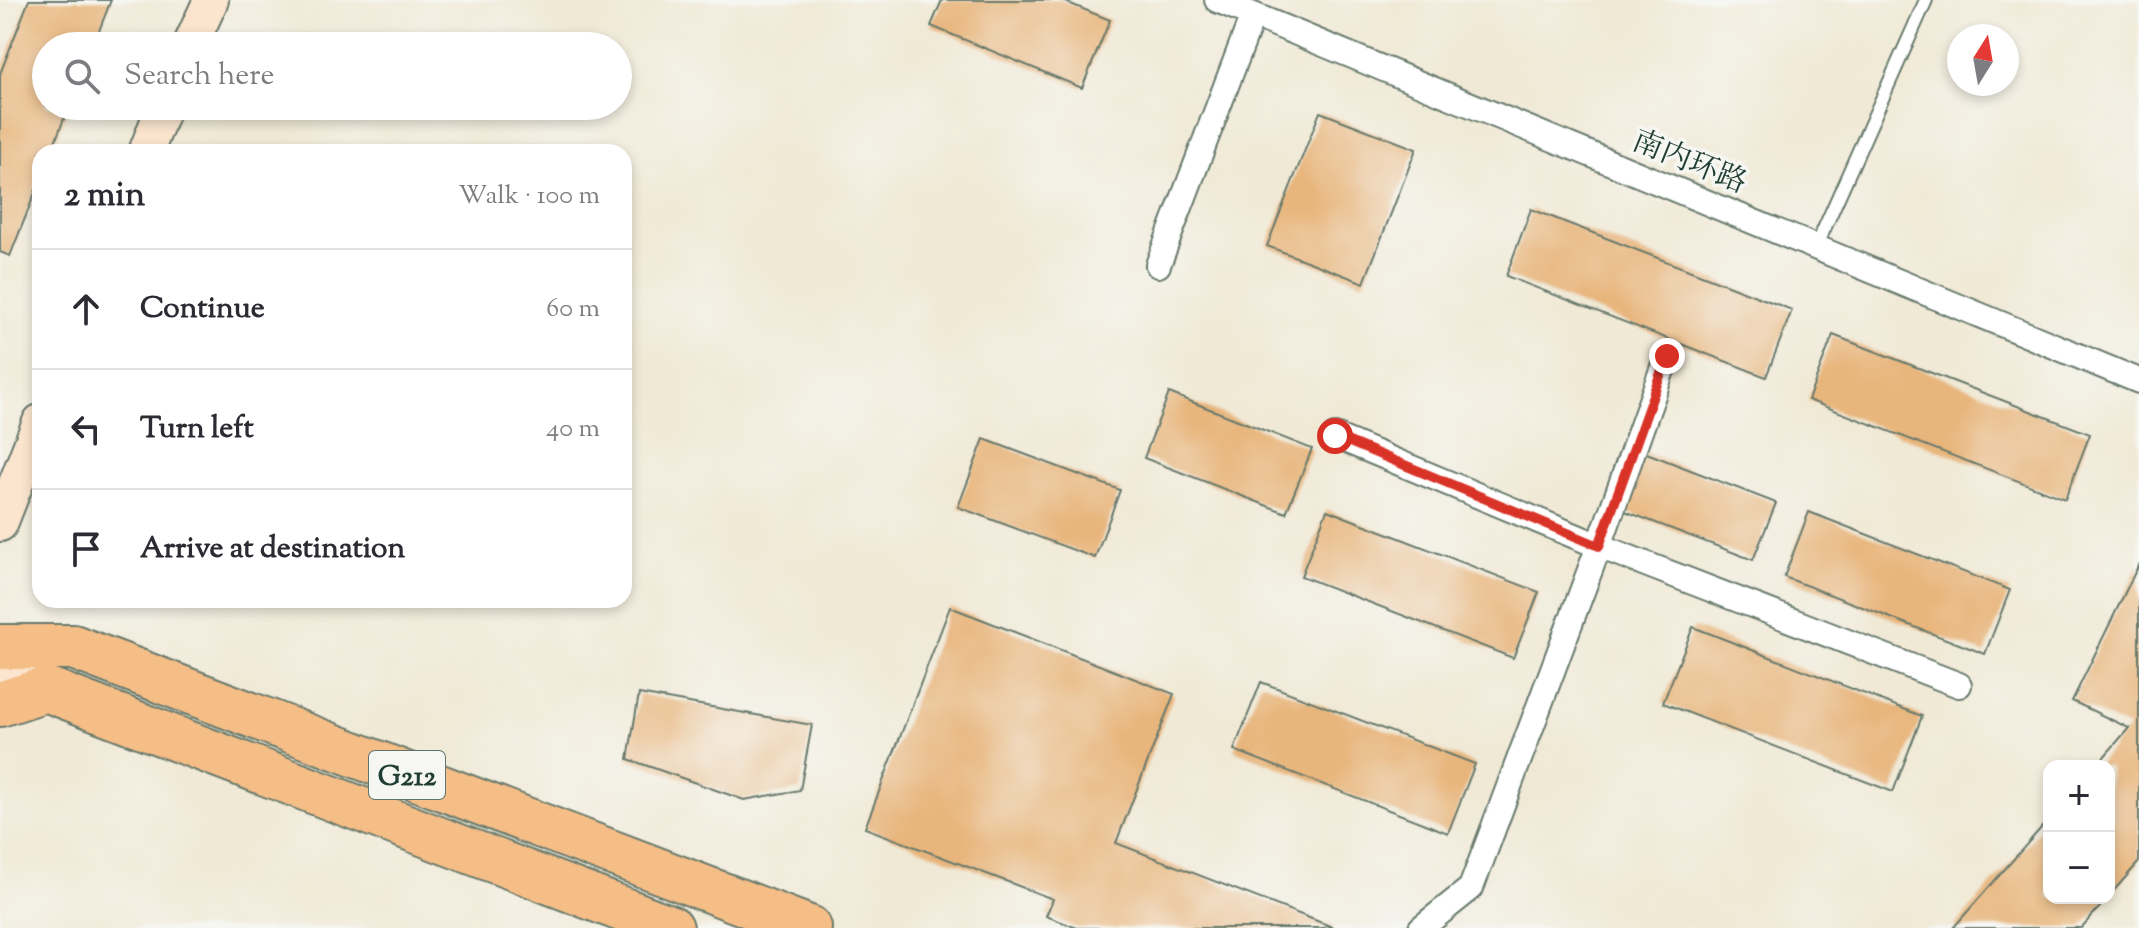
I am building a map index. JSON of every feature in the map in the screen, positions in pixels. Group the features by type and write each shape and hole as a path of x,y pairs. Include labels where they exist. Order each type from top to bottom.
{"highway":[{"name":"G212","path":"0,647 73,647 809,928"},
{"name":"G212","path":"46,689 671,928"},
{"path":"0,704 46,689"}],"main road":[{"path":"196,32 211,0"},
{"path":"149,144 159,120"},
{"path":"0,524 32,442"},
{"path":"0,669 46,689"}],"street":[{"name":"南内环路","path":"1217,0 2139,381"},
{"path":"1158,265 1253,15"},
{"path":"1421,928 1471,888 1667,356"},
{"path":"1335,436 1599,546 1959,685"}],"lane":[{"path":"1816,247 1926,0"}],"building":[{"path":"29,0 111,0 98,32 32,32 32,120 64,120 54,144 32,144 32,200 10,256 0,252 0,74"},
{"path":"942,0 1061,0 1110,20 1082,88 931,26"},
{"path":"1320,112 1416,149 1364,283 1267,246"},
{"path":"1531,209 1792,310 1766,377 1506,276"},
{"path":"1833,335 2090,434 2065,499 1808,400"},
{"path":"1169,393 1312,449 1286,513 1144,458"},
{"path":"984,439 1120,490 1095,558 958,507"},
{"path":"1644,452 1776,503 1753,560 1622,510"},
{"path":"1327,510 1539,592 1513,658 1301,576"},
{"path":"1809,512 2010,590 1985,654 1784,577"},
{"path":"2139,564 2139,862 2115,889 2115,760 2101,760 2129,728 2072,701"},
{"path":"950,607 1174,694 1116,843 1335,928 1077,928 1046,916 1053,899 865,828"},
{"path":"1693,627 1922,716 1893,792 1663,703"},
{"path":"1261,682 1475,764 1448,833 1234,750"},
{"path":"639,694 812,725 800,790 744,800 628,759"},
{"path":"2043,826 2043,904 2103,904 2081,928 1953,928"}],"route":[{"path":"1335,436 1599,546 1667,356"}]}
